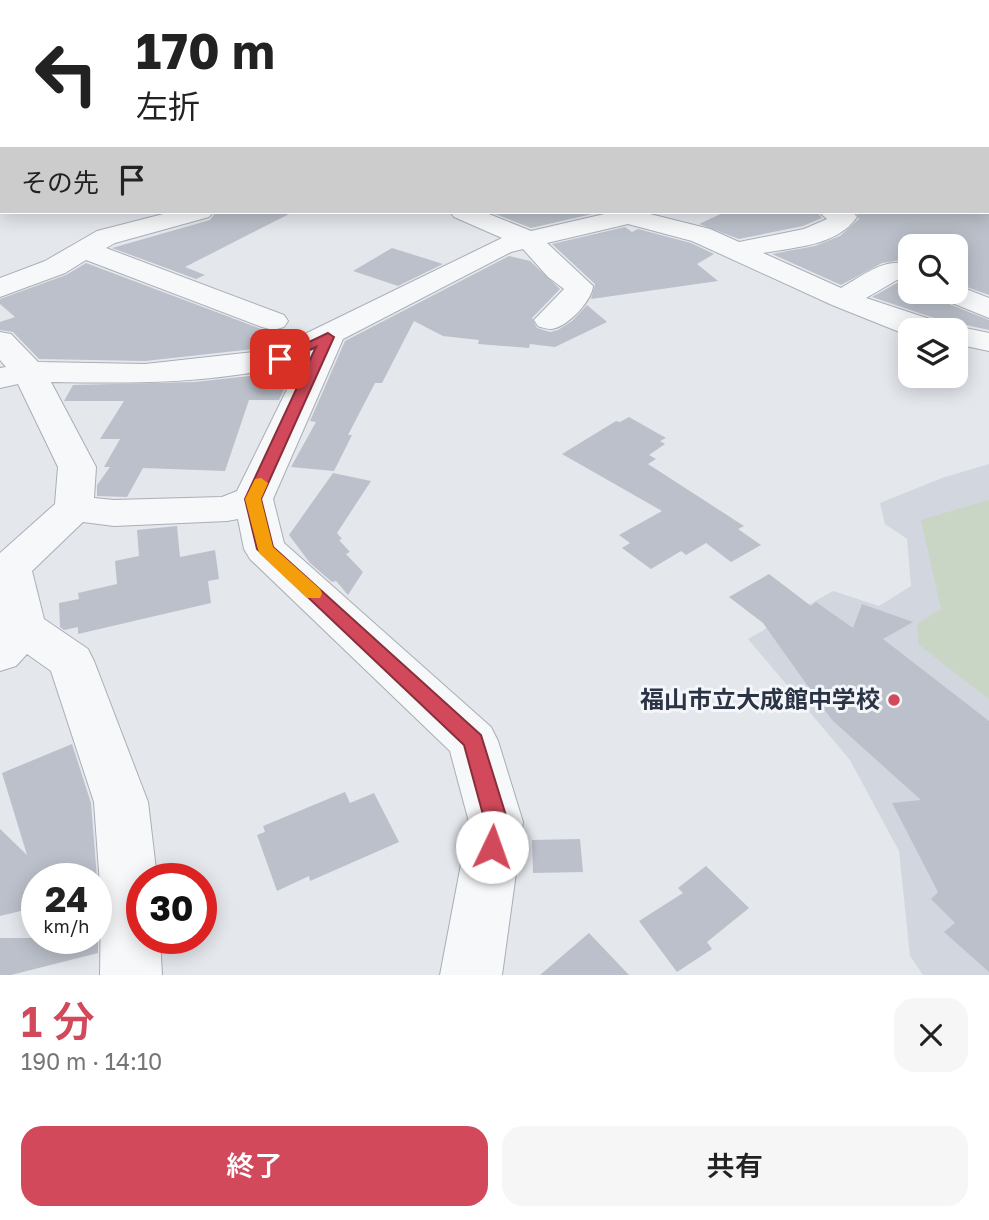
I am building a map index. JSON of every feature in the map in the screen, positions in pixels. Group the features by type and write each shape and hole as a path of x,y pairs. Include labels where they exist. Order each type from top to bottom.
{"street":[{"path":"0,288 55,267 106,237 192,214"},
{"path":"468,214 529,240 558,271 579,286 578,294 549,320"},
{"path":"10,364 145,374 280,359 328,337 447,272 502,246 633,214 701,235 842,299 898,320"},
{"path":"739,251 751,245 797,240 839,224 844,217 837,214"},
{"path":"85,250 273,321"},
{"path":"842,299 898,270"},
{"path":"968,300 989,309"},
{"path":"328,337 253,499 265,549 473,741 496,822 471,975"},
{"path":"968,338 989,342"},
{"path":"10,364 77,467 75,508 10,568 11,641 71,661 121,802 130,899 131,975"},
{"path":"75,508 114,513 228,509 253,499"}],"shaded area":[{"name":"福山市立大成館中学校","path":"989,464 989,975 923,975 910,956 899,851 850,760 748,639 833,591 879,606 911,586 907,539 885,524 880,503 942,478"}],"green space":[{"path":"989,500 989,699 919,645 917,624 941,609 921,520"}],"building":[{"path":"214,214 289,214 185,267 205,275 196,279 112,248 210,220"},
{"path":"495,214 592,214 531,228"},
{"path":"721,214 819,214 822,218 803,226 739,239 699,224"},
{"path":"857,214 989,214 989,295 968,287 968,234 898,234 898,260 882,263 841,285 772,254 815,246 840,236 859,219"},
{"path":"625,227 632,232 638,229 691,243 714,254 697,264 718,281 591,299 595,284 552,244"},
{"path":"392,248 443,264 398,286 353,271"},
{"path":"509,256 530,261 560,289 532,318 537,328 550,332 558,330 572,321 587,305 607,322 555,347 530,344 529,348 478,344 479,340 443,336 414,321 382,383 375,383 348,435 352,435 334,471 291,467 316,422 310,421 345,341"},
{"path":"86,263 261,329 274,333 285,329 301,333 271,347 145,361 39,359 13,332 0,330 0,322 15,317 0,304 0,299 66,275"},
{"path":"898,283 898,304 949,304 989,320 989,330 968,325 968,318 934,318 872,297"},
{"path":"295,366 279,400 249,400 225,471 143,468 127,497 97,496 97,485 110,467 104,467 120,439 100,439 124,401 64,401 73,385 195,382 266,374"},
{"path":"629,417 666,438 660,441 665,444 649,455 656,459 648,464 744,526 738,529 761,545 731,562 706,543 686,555 681,551 651,569 622,548 630,543 619,535 662,511 562,454 616,421 620,422"},
{"path":"333,473 371,481 337,533 342,539 339,540 350,552 346,554 363,572 348,595 336,581 332,582 310,563 289,535"},
{"path":"177,526 180,557 215,550 219,579 208,581 211,603 78,634 78,627 64,630 60,627 59,603 79,599 78,593 117,584 115,561 139,556 137,530"},
{"path":"769,574 811,606 816,602 853,628 862,604 913,622 883,639 989,721 989,972 944,932 955,923 931,899 938,892 892,803 921,800 832,720 763,623 729,597"},
{"path":"72,744 91,803 96,863 21,863 21,911 0,916 0,829 27,855 2,773"},
{"path":"345,792 350,803 374,793 399,842 310,881 309,876 277,891 257,835 265,832 263,826"},
{"path":"580,839 583,872 533,873 532,840"},
{"path":"706,866 749,908 707,942 712,949 677,972 639,921 683,893 678,888"},
{"path":"589,933 629,975 540,975"},
{"path":"0,938 21,938 21,954 94,954 11,975 0,975"}],"slow traffic":[{"path":"261,483 253,499 265,549 313,593"}],"place":[{"name":"福山市立大成館中学校","path":"894,700"}],"route":[{"path":"280,359 328,337 253,499 265,549 473,741 496,822 492,847"}]}
